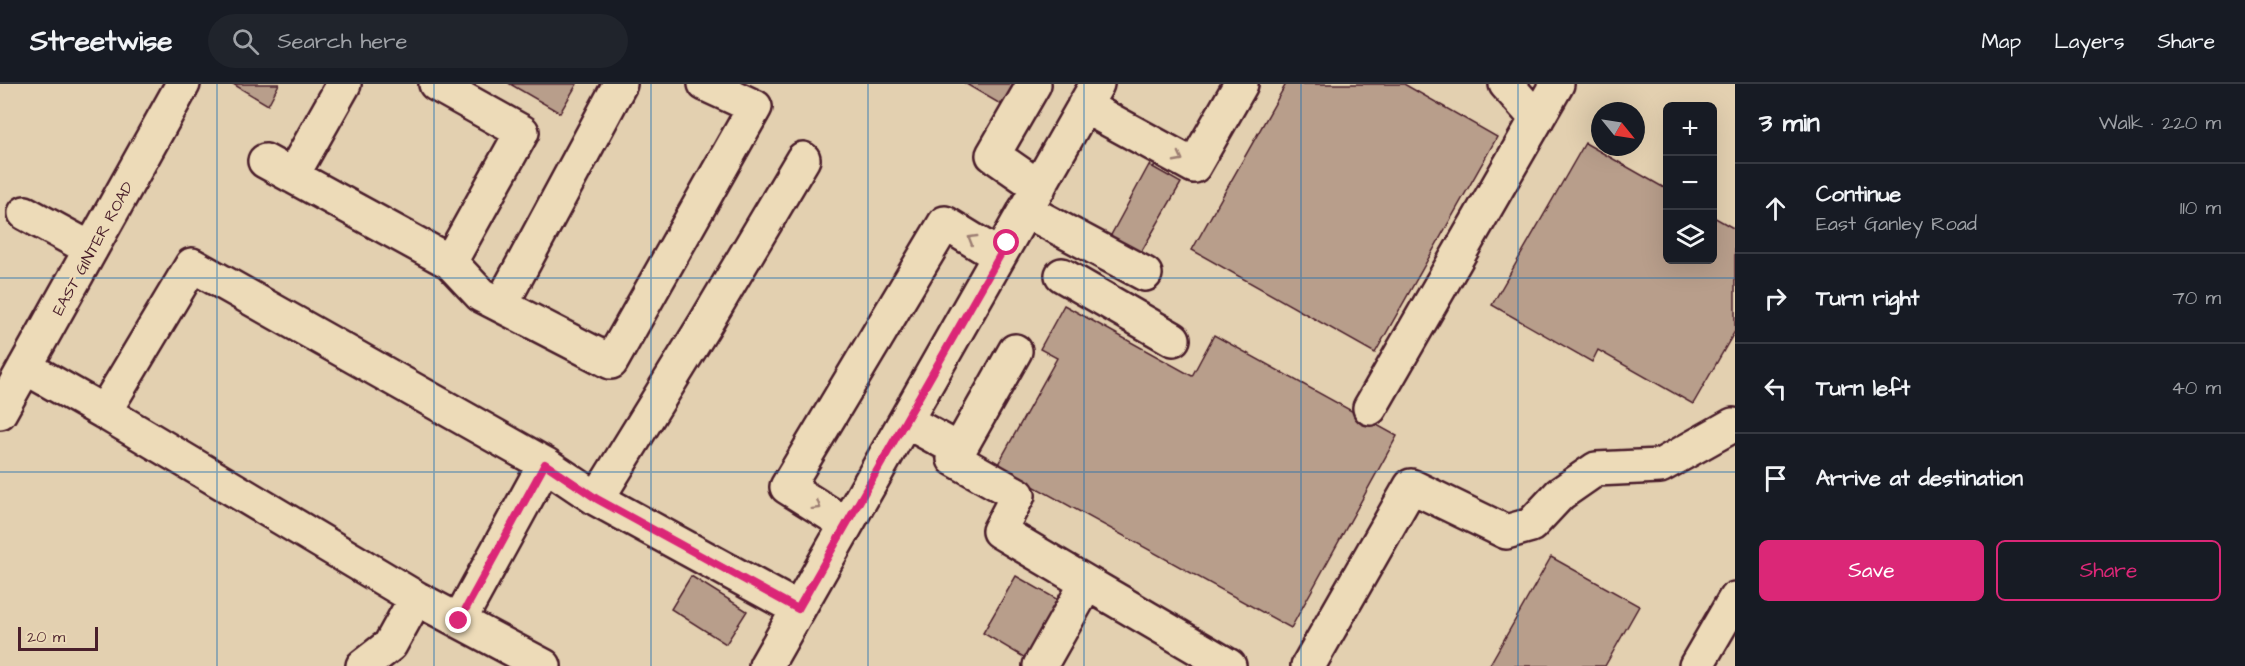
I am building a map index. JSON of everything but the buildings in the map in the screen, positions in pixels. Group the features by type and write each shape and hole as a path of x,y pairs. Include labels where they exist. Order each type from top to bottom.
{"street":[{"name":"EAST GINTER ROAD","path":"0,412 183,84"},
{"path":"344,84 278,169 450,262 481,295 611,362 755,107 705,84"},
{"path":"435,84 522,132 450,262"},
{"path":"501,305 620,84"},
{"path":"1034,84 993,155 1032,198 1144,274"},
{"path":"765,666 1091,95 1194,166 1241,84"},
{"path":"1507,84 1537,119"},
{"path":"1370,408 1557,84"},
{"path":"597,499 803,159"},
{"path":"25,213 91,249"},
{"path":"846,524 787,487 945,223 999,256"},
{"path":"104,412 192,265 545,464 597,499 798,609"},
{"path":"1062,275 1173,339"},
{"path":"906,421 959,450 1015,351"},
{"path":"25,367 416,598 544,666"},
{"path":"1308,666 1411,486 1506,532 1531,525 1560,494 1596,470 1660,466 1733,425"},
{"path":"954,459 1018,495 999,531 1229,666"},
{"path":"459,621 545,464"},
{"path":"1040,666 1087,583"},
{"path":"363,666 390,645 416,598"},
{"path":"1696,666 1735,599"}],"route":[{"path":"459,621 545,464 586,493 798,609 1007,243"}]}
